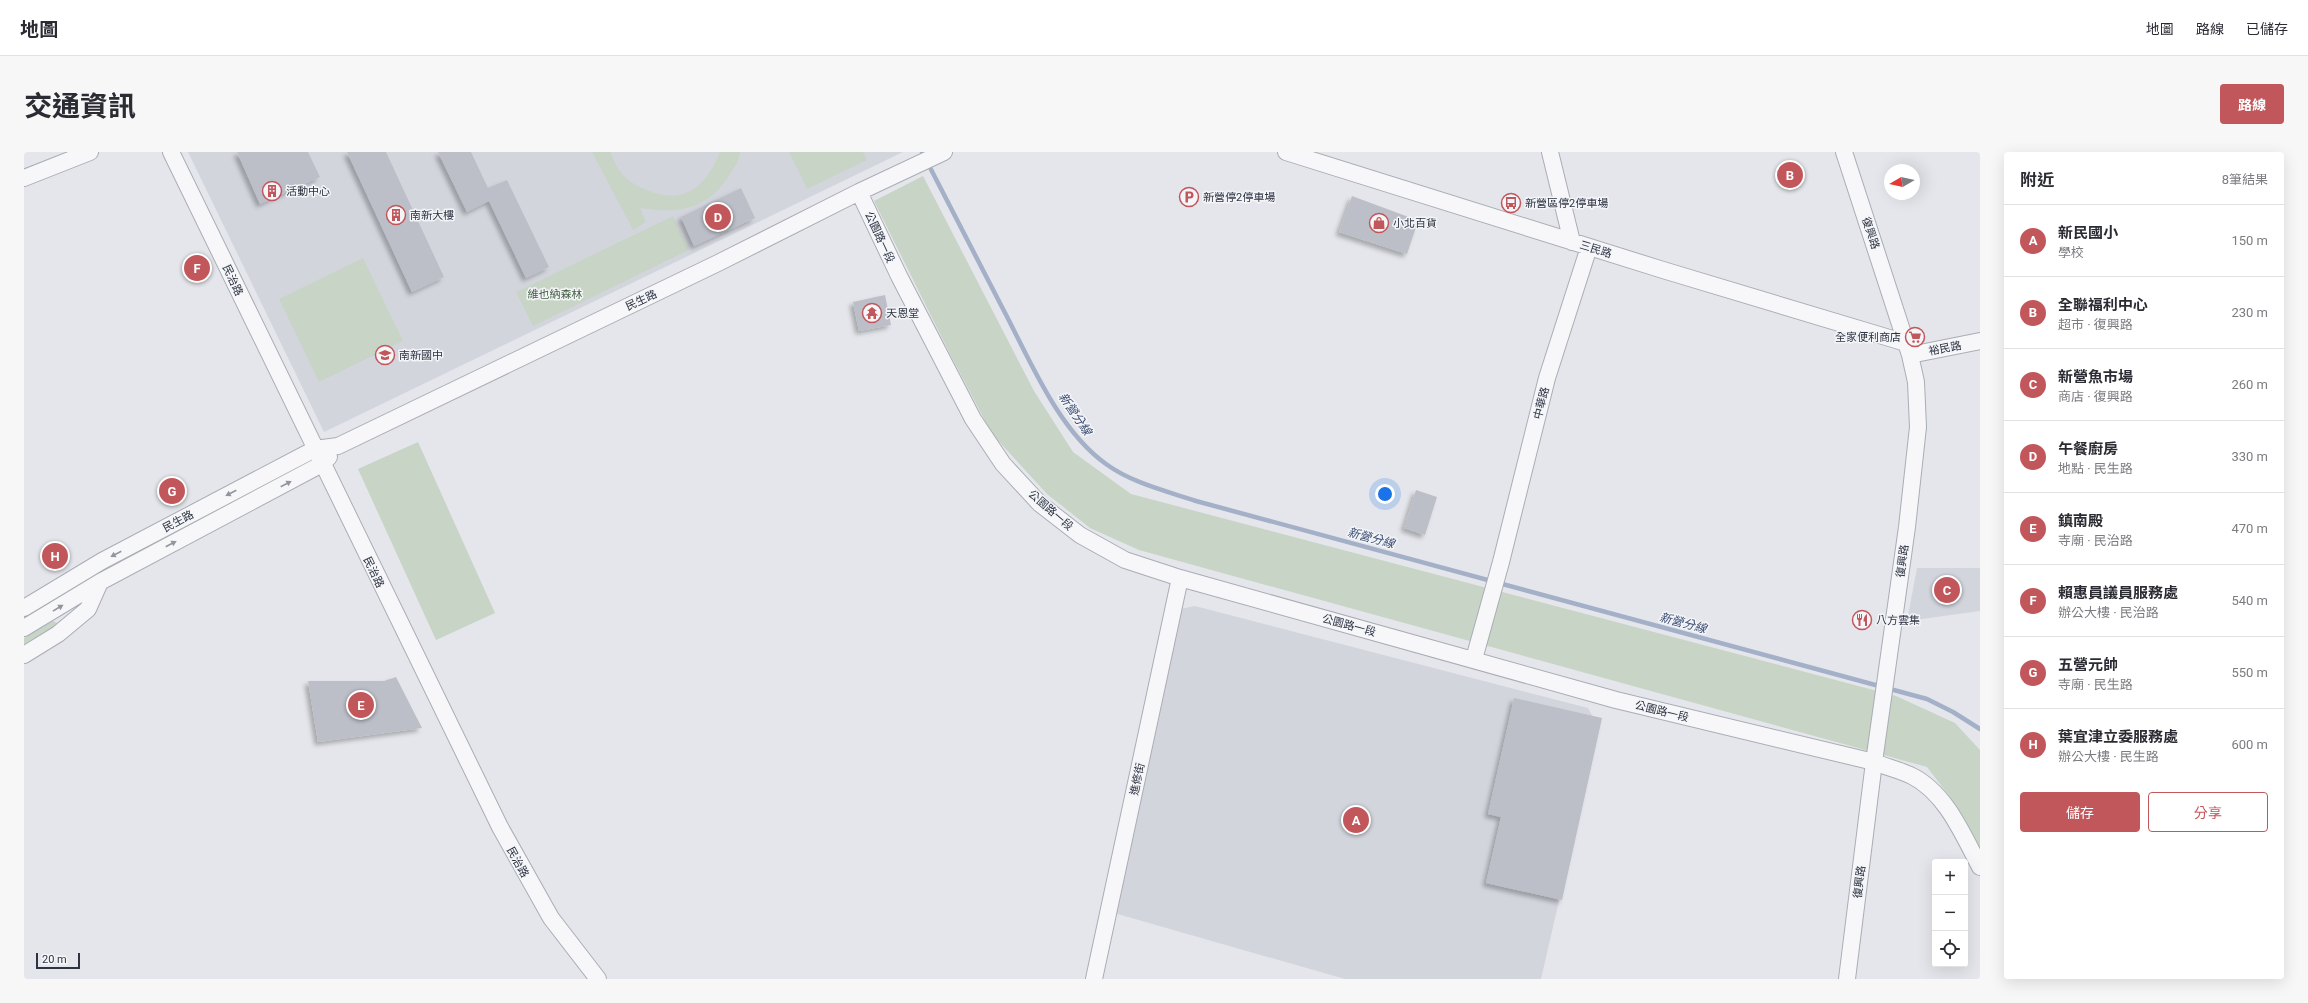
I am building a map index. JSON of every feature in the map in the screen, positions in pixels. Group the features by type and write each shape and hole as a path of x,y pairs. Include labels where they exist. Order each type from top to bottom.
{"street":[{"path":"24,178 90,152"},
{"name":"民治路","path":"171,152 314,449 519,864 551,918 598,979"},
{"name":"三民路","path":"1286,152 1908,349"},
{"path":"1550,152 1572,242"},
{"name":"復興路","path":"1844,152 1908,349 1916,382 1918,427 1847,979"},
{"name":"民生路","path":"24,608 102,561 314,449 338,446 718,264 859,192 939,154"},
{"name":"公園路一段","path":"859,192 899,276 973,419 1003,464 1040,504 1080,535 1125,560 1180,578 1474,659 1616,700 1874,762 1913,776 1938,797 1957,824 1980,867"},
{"name":"中華路","path":"1474,659 1501,562 1547,378 1589,247"},
{"name":"裕民路","path":"1908,349 1980,341"},
{"name":"民生路","path":"24,628 100,582 322,464 338,446"},
{"name":"進修街","path":"1094,979 1180,578"},
{"path":"24,655 58,634 88,609 100,582"}],"shaded area":[{"name":"南新國中","path":"188,152 903,152 324,432"},
{"path":"1917,568 1980,568 1980,611 1907,621"},
{"path":"1195,606 1588,708 1599,728 1541,979 1345,979 1114,913 1180,609"}],"green space":[{"path":"592,152 610,152 619,169 631,182 659,194 671,196 692,190 700,184 708,175 720,152 740,152 740,155 732,172 712,195 691,207 680,209 654,210 640,208 646,222 633,230"},
{"path":"789,152 863,152 867,160 807,189"},
{"path":"923,176 1034,391 1073,452 1131,494 1896,696 1955,723 1980,750 1980,852 1950,797 1927,767 1139,550 1090,528 1047,494 992,434 950,354 874,201"},
{"name":"維也納森林","path":"673,216 689,250 533,326 516,292"},
{"path":"363,258 403,341 319,382 279,299"},
{"path":"418,442 495,613 436,640 358,469"},
{"path":"53,621 57,623 58,627 24,652 24,638"}],"building":[{"name":"活動中心","path":"237,152 308,152 320,177 260,204"},
{"name":"南新大樓","path":"347,152 386,152 444,277 412,292"},
{"path":"438,152 471,152 488,188 507,180 549,267 526,278 489,201 467,212"},
{"path":"741,188 755,218 694,246 681,217"},
{"name":"小北百貨","path":"1352,196 1414,219 1416,227 1407,254 1339,232"},
{"name":"天恩堂","path":"885,295 891,325 859,331 853,302"},
{"path":"1416,490 1437,497 1425,535 1404,528"},
{"path":"396,677 422,728 318,742 308,681 384,681"},
{"path":"1514,698 1602,718 1562,900 1486,883 1501,817 1488,814"}],"waterway":[{"name":"新營分線","path":"922,152 1035,371 1059,413 1073,433 1089,450 1116,471 1150,486 1196,501 1927,699 1953,712 1980,729"}],"place":[{"name":"全聯福利中心","path":"1790,175"},
{"name":"活動中心","path":"272,191"},
{"name":"新營停2停車場","path":"1189,197"},
{"name":"新營區停2停車場","path":"1511,203"},
{"name":"南新大樓","path":"396,215"},
{"name":"午餐廚房","path":"718,217"},
{"name":"小北百貨","path":"1379,223"},
{"name":"賴惠員議員服務處","path":"197,268"},
{"name":"天恩堂","path":"872,313"},
{"name":"全家便利商店","path":"1915,337"},
{"name":"南新國中","path":"385,355"},
{"name":"五營元帥","path":"172,491"},
{"name":"葉宜津立委服務處","path":"55,556"},
{"name":"新營魚市場","path":"1947,590"},
{"name":"八方雲集","path":"1862,620"},
{"name":"鎮南殿","path":"361,705"},
{"name":"新民國小","path":"1356,820"}]}
